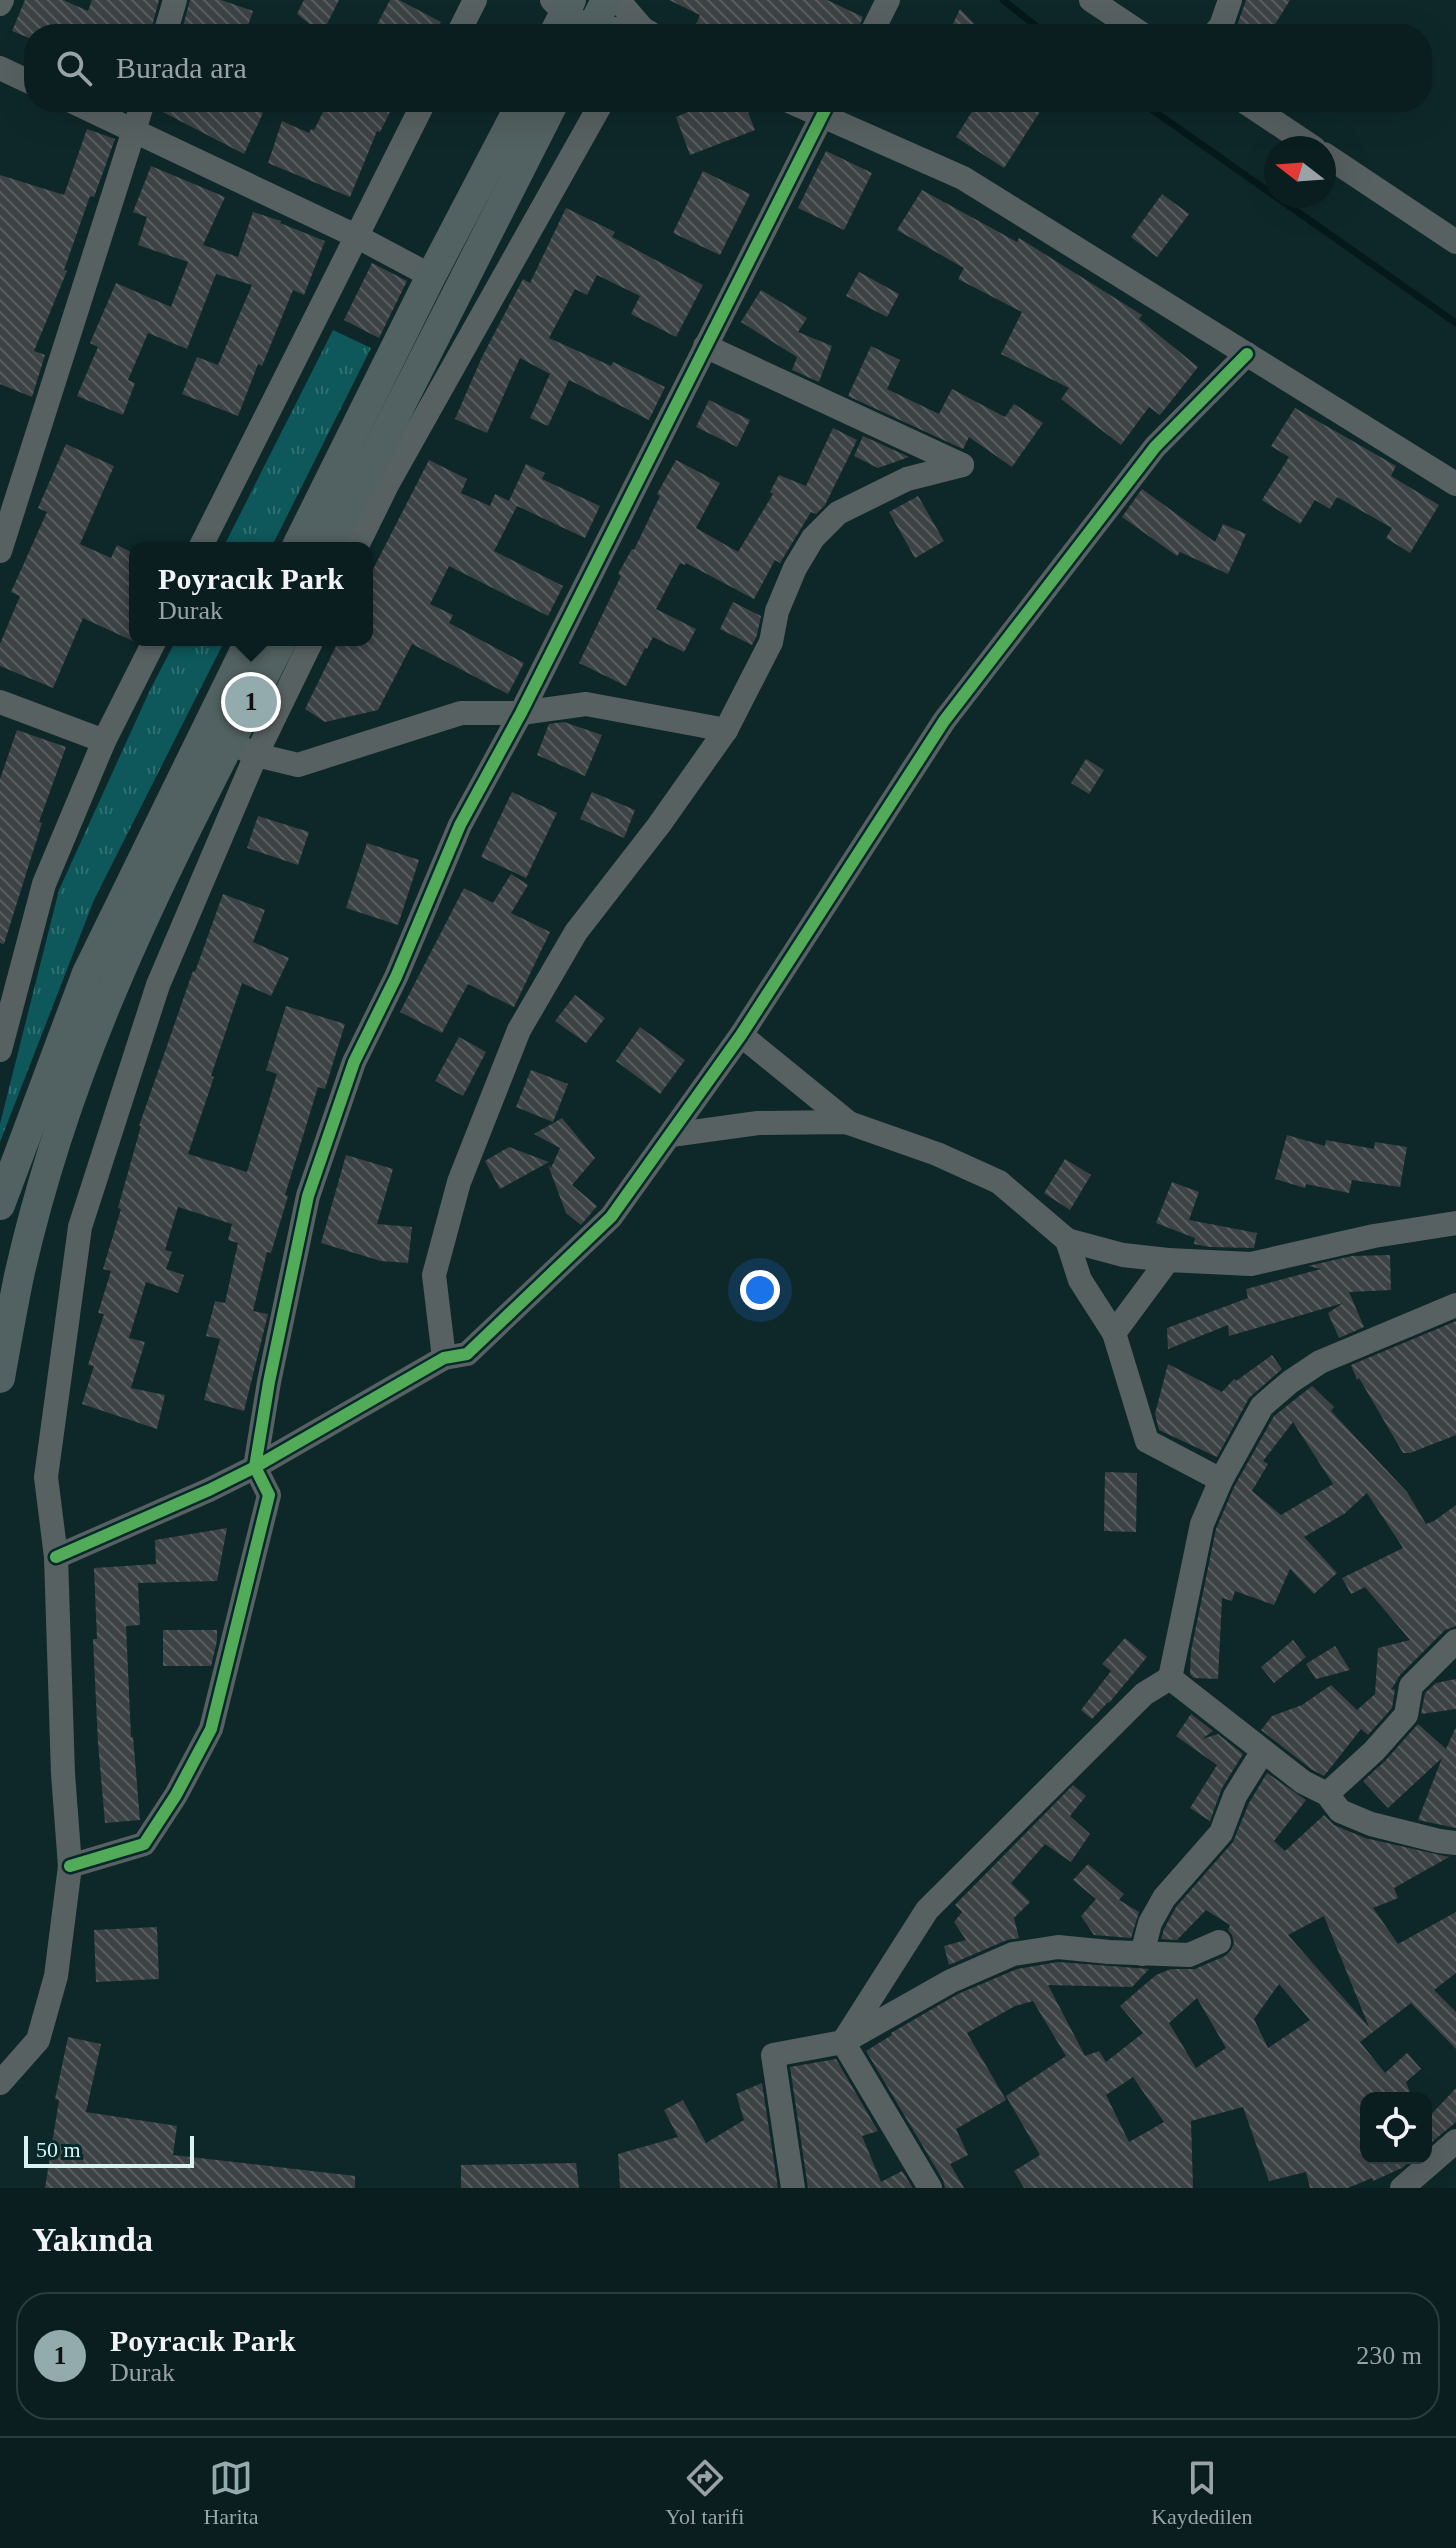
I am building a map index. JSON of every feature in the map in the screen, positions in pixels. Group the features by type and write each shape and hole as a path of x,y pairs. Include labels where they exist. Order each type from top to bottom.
{"main road":[{"path":"594,24 606,0"},
{"path":"299,542 431,276 517,112"},
{"path":"331,542 549,112"},
{"path":"0,1206 87,973 230,743 249,646"},
{"path":"0,1378 19,1276 35,1215 71,1099 108,1001 166,869 279,646"}],"street":[{"path":"168,24 175,0"},
{"path":"463,24 475,0"},
{"path":"618,0 638,24"},
{"path":"876,24 888,0"},
{"path":"1091,0 1127,24"},
{"path":"1222,24 1230,0"},
{"path":"560,12 579,24"},
{"path":"0,68 24,79"},
{"path":"95,112 356,236 431,276"},
{"path":"0,551 140,112"},
{"path":"203,542 419,112"},
{"path":"359,542 388,483 596,112"},
{"path":"70,1866 144,1844 176,1795 211,1729 269,1495 255,1467 269,1382 308,1196 354,1062 396,977 460,825 521,713 823,112"},
{"path":"831,112 963,178 1456,484"},
{"path":"1260,112 1296,136"},
{"path":"1336,162 1456,242"},
{"path":"444,1358 434,1275 459,1182 519,1030 576,932 659,825 726,730 771,642 777,611 795,568 813,538 838,513 907,479 962,465 705,346"},
{"path":"56,1557 209,1490 255,1467 444,1358 467,1354 611,1217 741,1035 944,721 1155,447 1247,354"},
{"path":"0,1050 44,884 104,741 152,646"},
{"path":"0,2083 38,2040 56,1976 70,1866 63,1774 56,1557 46,1477 80,1227 158,985 230,743 307,646"},
{"path":"0,702 104,741"},
{"path":"230,743 298,765 461,713 521,713 586,704 726,730"},
{"path":"741,1035 849,1123"},
{"path":"671,1135 758,1123 849,1123 937,1154 999,1182 1067,1240 1123,1255 1251,1264 1374,1236 1456,1223"},
{"path":"0,1206 35,1215"},
{"path":"1067,1240 1080,1280 1114,1333 1147,1441 1221,1480"},
{"path":"1114,1333 1168,1260"},
{"path":"843,2042 927,1910 1144,1694 1170,1678 1202,1524 1221,1480 1262,1406 1320,1362 1456,1305"},
{"path":"1327,1794 1374,1751 1406,1715 1411,1686 1456,1641"},
{"path":"1170,1678 1303,1782 1327,1794 1340,1811 1371,1824 1456,1843"},
{"path":"1142,1954 1150,1923 1164,1898 1221,1833 1235,1796 1263,1751"},
{"path":"793,2188 773,2055 843,2042 951,1981 1013,1954 1058,1947 1189,1955 1219,1942"},
{"path":"843,2042 930,2188"},
{"path":"1402,2188 1456,2141"}],"green space":[{"path":"333,330 371,348 274,542 226,542"},
{"path":"173,646 222,646 94,900 0,1142 0,1124 59,890"}],"building":[{"path":"25,0 63,0 88,11 92,0 159,0 153,24 24,24 24,36 12,31"},
{"path":"190,0 221,0 253,11 248,24 184,24"},
{"path":"304,0 339,0 327,24 310,24 297,14"},
{"path":"390,0 399,0 441,22 440,24 377,24"},
{"path":"669,0 827,0 863,17 860,24 696,24 700,15"},
{"path":"1246,0 1290,0 1275,24 1238,24"},
{"path":"960,9 974,24 953,24"},
{"path":"163,112 263,113 244,154"},
{"path":"323,112 390,112 380,132 377,131 350,197 268,163 282,121 309,133 311,129 314,130"},
{"path":"688,112 748,112 755,130 690,155 676,117"},
{"path":"972,112 1040,112 1004,168 956,137"},
{"path":"87,129 115,139 94,197 90,196 64,270 67,271 34,351 45,355 32,397 0,384 0,175 64,195"},
{"path":"826,151 872,173 844,230 798,208"},
{"path":"151,166 225,197 203,245 238,257 253,212 325,241 304,295 293,290 262,366 258,364 238,416 182,394 197,357 218,365 252,285 216,274 187,349 148,333 128,380 135,383 123,415 77,396 98,347 90,343 116,283 171,307 188,262 138,245 147,217 133,212"},
{"path":"703,171 750,194 720,255 673,233"},
{"path":"922,190 1017,242 1019,238 1142,315 1139,319 1198,367 1160,415 1149,407 1121,445 1061,399 1069,388 1001,354 1022,312 958,279 964,268 897,230"},
{"path":"1162,194 1189,214 1157,257 1131,237"},
{"path":"566,208 615,232 612,237 703,285 676,337 631,314 640,296 597,275 587,295 575,289 549,338 611,366 613,362 665,387 649,420 569,380 548,426 530,418 550,374 520,358 487,433 455,419 482,357 523,279 530,283"},
{"path":"372,263 407,281 379,338 344,320"},
{"path":"859,272 899,294 887,317 846,296"},
{"path":"761,290 807,318 798,332 832,346 819,382 792,370 797,357 741,322"},
{"path":"871,346 900,360 887,389 939,414 952,389 1005,417 1014,404 1043,423 1012,467 969,437 963,449 848,396"},
{"path":"709,400 750,420 737,447 696,427"},
{"path":"1295,408 1396,466 1391,476 1439,505 1410,553 1386,538 1392,528 1337,497 1330,509 1315,500 1300,524 1262,500 1289,457 1271,446"},
{"path":"833,428 857,440 825,505 816,514 811,512 780,563 775,560 754,599 686,563 680,563 656,609 696,629 684,652 653,637 626,686 579,663 621,576 618,574 634,550 660,496 657,494 676,460 720,483 696,528 738,552 773,494 770,492 779,475 806,486"},
{"path":"863,436 909,457 878,468 854,456"},
{"path":"66,444 114,466 80,544 111,558 117,545 129,551 129,639 83,618 53,688 0,666 0,644 20,596 11,592 47,512 38,508"},
{"path":"429,460 467,479 461,493 490,506 495,494 509,501 526,464 545,473 542,479 600,506 585,538 517,506 494,551 563,586 548,616 449,566 430,604 453,615 449,623 524,663 508,694 412,644 378,710 325,722 305,709 336,646 373,646 373,569"},
{"path":"1142,489 1215,542 1223,524 1246,534 1228,574 1180,552 1177,556 1122,517"},
{"path":"918,496 944,541 915,558 889,512"},
{"path":"733,602 761,616 752,645 720,629"},
{"path":"564,722 602,735 585,776 537,755 549,724"},
{"path":"17,730 66,747 39,822 42,823 4,944 0,943 0,779"},
{"path":"1086,759 1104,770 1089,794 1071,783"},
{"path":"512,792 557,813 526,878 481,857"},
{"path":"592,792 635,810 624,838 580,819"},
{"path":"258,816 309,832 298,865 247,848"},
{"path":"367,843 419,860 398,925 346,908"},
{"path":"511,874 528,885 511,913 550,932 514,1007 468,984 442,1033 400,1012 464,888 493,903"},
{"path":"223,894 265,910 253,942 289,958 271,996 242,983 188,1154 247,1172 277,1074 266,1070 286,1006 345,1024 325,1089 318,1087 271,1253 267,1252 253,1311 268,1314 244,1411 204,1400 220,1339 206,1336 215,1301 225,1303 238,1243 228,1240 232,1224 178,1207 165,1250 172,1252 166,1269 184,1275 178,1293 146,1282 129,1338 145,1342 131,1388 165,1395 157,1429 82,1404 94,1366 88,1365 104,1314 98,1313 111,1271 103,1269 121,1209 118,1208 139,1126"},
{"path":"575,995 605,1018 586,1043 555,1021"},
{"path":"640,1027 685,1060 660,1094 616,1061"},
{"path":"459,1037 486,1052 463,1096 435,1081"},
{"path":"531,1070 568,1084 553,1122 516,1107"},
{"path":"562,1118 595,1158 572,1185 597,1206 581,1225 566,1213 548,1165 551,1168 560,1148 534,1134"},
{"path":"1287,1135 1325,1146 1326,1140 1374,1149 1375,1142 1407,1147 1400,1187 1352,1180 1349,1193 1306,1184 1305,1188 1275,1179"},
{"path":"509,1147 549,1162 500,1189 485,1161"},
{"path":"346,1155 393,1169 377,1224 412,1227 408,1263 381,1261 321,1243"},
{"path":"1065,1159 1091,1175 1070,1210 1044,1193"},
{"path":"1172,1182 1199,1192 1189,1220 1257,1233 1254,1248 1194,1244 1195,1238 1156,1223"},
{"path":"1390,1255 1391,1290 1349,1292 1364,1327 1339,1338 1328,1313 1343,1303 1229,1336 1228,1325 1168,1349 1167,1328 1248,1298 1246,1289 1321,1269 1308,1266 1352,1256"},
{"path":"1456,1321 1456,1435 1403,1453 1359,1378 1357,1380 1351,1365"},
{"path":"1272,1355 1282,1369 1249,1398 1217,1457 1159,1430 1155,1414 1168,1364 1222,1392 1234,1379 1236,1381"},
{"path":"1312,1386 1334,1407 1331,1411 1407,1492 1426,1524 1456,1505 1456,1626 1445,1630 1400,1675 1391,1690 1395,1689 1392,1708 1368,1735 1361,1729 1324,1776 1261,1730 1272,1716 1302,1705 1331,1685 1357,1710 1375,1694 1378,1648 1410,1640 1365,1587 1351,1594 1342,1578 1403,1548 1367,1493 1344,1514 1304,1537 1337,1573 1314,1594 1290,1569 1274,1605 1235,1591 1232,1601 1222,1598 1218,1679 1194,1678 1190,1674 1191,1651 1216,1529 1234,1487 1274,1416","holes":["1293,1422 1333,1484 1281,1515 1252,1491 1268,1464 1263,1461"]},
{"path":"1105,1472 1137,1473 1136,1532 1104,1531"},
{"path":"227,1528 217,1581 138,1583 140,1625 126,1626 131,1737 140,1820 105,1823 93,1639 97,1639 94,1568 156,1564 155,1540"},
{"path":"163,1630 217,1630 211,1666 163,1666"},
{"path":"1125,1638 1147,1657 1092,1719 1081,1710 1111,1671 1102,1664"},
{"path":"1293,1640 1306,1657 1274,1683 1261,1667"},
{"path":"1335,1646 1350,1670 1316,1679 1306,1664"},
{"path":"1456,1679 1456,1709 1421,1714 1425,1693 1436,1683"},
{"path":"1191,1714 1213,1731 1202,1739 1218,1734 1243,1754 1222,1788 1210,1821 1190,1808 1217,1765 1176,1736"},
{"path":"1418,1724 1446,1749 1456,1727 1456,1828 1418,1820 1442,1758 1388,1808 1363,1781"},
{"path":"1267,1773 1306,1800 1274,1841 1285,1851 1324,1815 1334,1825 1365,1838 1449,1857 1394,1888 1398,1898 1373,1908 1398,1944 1456,1912 1456,1973 1434,1990 1456,2012 1456,2049 1411,2003 1360,2042 1385,2073 1407,2053 1421,2069 1406,2082 1410,2092 1360,2092 1360,2164 1407,2164 1373,2181 1372,2178 1348,2188 1310,2188 1306,2172 1269,2181 1243,2107 1191,2121 1193,2188 1024,2188 1014,2171 1040,2155 1006,2096 1066,2056 1033,2001 1015,2006 967,2033 1006,2100 956,2129 968,2155 950,2164 964,2188 945,2188 866,2051 958,1994 1017,1969 1058,1962 1149,1969 1132,1987 1048,1985 1085,2056 1099,2051 1106,2062 1143,2033 1120,2006 1156,1975 1171,1969 1195,1969 1225,1956 1231,1950 1234,1943 1228,1930 1230,1925 1206,1910 1177,1940 1161,1939 1176,1907 1233,1842 1249,1803","holes":["1324,1916 1369,2027 1288,1935","1279,1984 1310,2020 1268,2048 1254,2019","1197,1998 1226,2048 1196,2068 1169,2023","1133,2077 1164,2122 1129,2142 1106,2095"]},
{"path":"1073,1785 1086,1796 1070,1816 1090,1834 1071,1862 1045,1844 1011,1883 1030,1902 1014,1918 1019,1938 1007,1940 949,1965 944,1946 966,1940 954,1922 962,1912 955,1905"},
{"path":"1088,1864 1124,1894 1119,1900 1139,1912 1131,1938 1094,1935 1081,1916 1096,1899 1073,1880"},
{"path":"157,1927 159,1979 96,1982 94,1930"},
{"path":"68,2037 101,2044 86,2112 177,2126 173,2155 355,2176 355,2188 45,2188 59,2100 55,2099"},
{"path":"836,2059 878,2131 862,2136 881,2182 902,2171 913,2188 808,2188 790,2067"},
{"path":"762,2083 778,2188 620,2188 618,2154 678,2137 664,2110 683,2100 706,2143 744,2120 736,2094"},
{"path":"1456,2088 1456,2122 1432,2142 1432,2114"},
{"path":"576,2163 579,2188 461,2188 461,2165"}],"waterway":[{"path":"1003,0 1033,24"},
{"path":"1155,112 1456,323"}],"cycle path":[{"path":"70,1866 144,1844 176,1795 211,1729 269,1495 255,1467 269,1382 308,1196 354,1062 396,977 460,825 521,713 824,112"},
{"path":"56,1557 209,1490 255,1467 444,1358 467,1354 611,1217 741,1035 944,721 1155,447 1247,354"}],"place":[{"name":"Poyracık Park","path":"251,702"}]}
